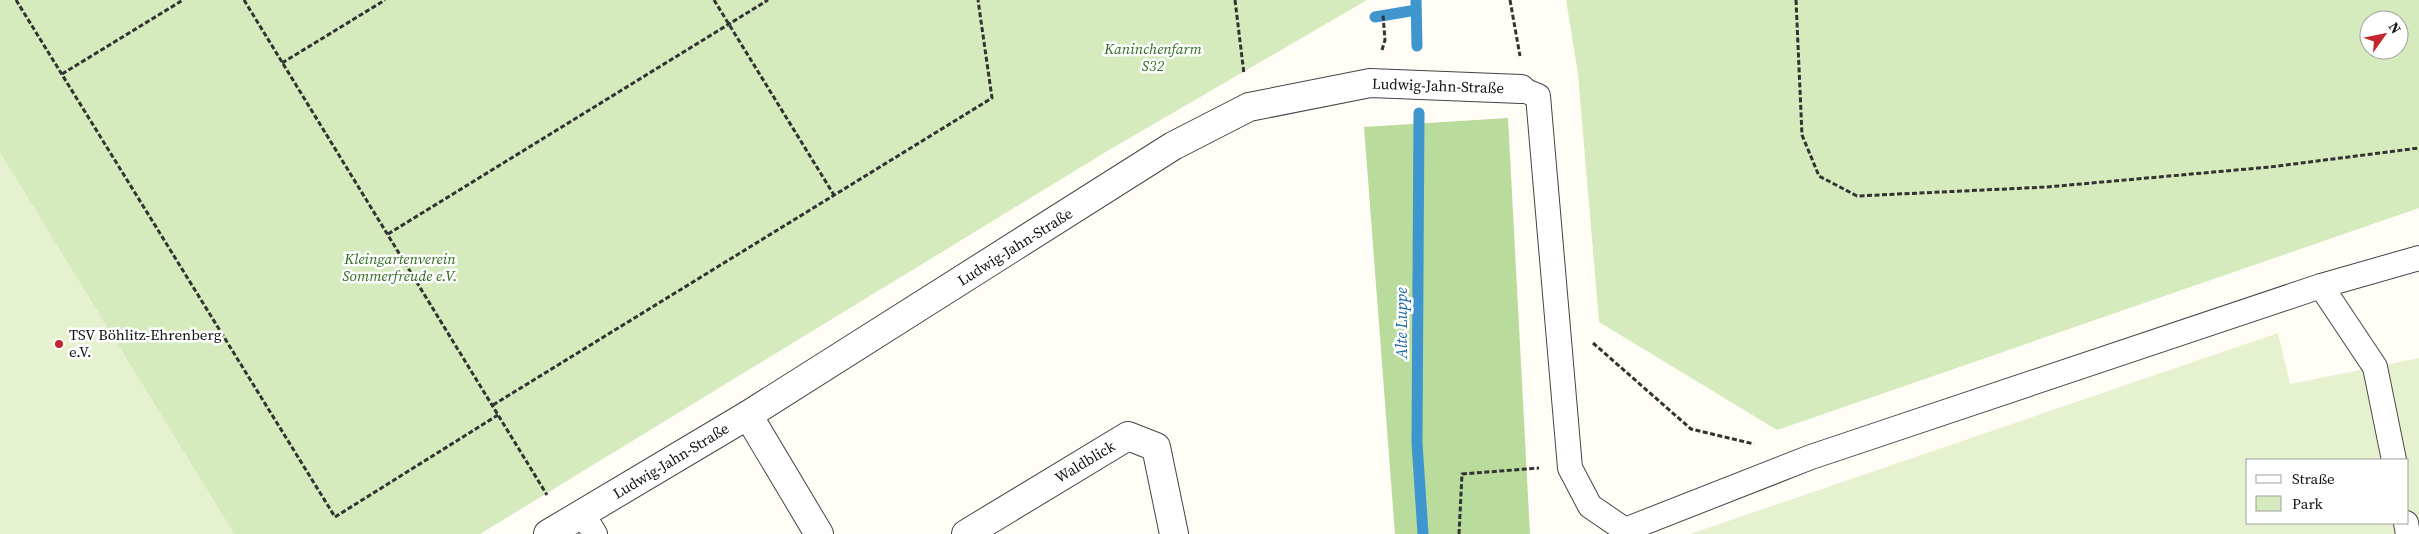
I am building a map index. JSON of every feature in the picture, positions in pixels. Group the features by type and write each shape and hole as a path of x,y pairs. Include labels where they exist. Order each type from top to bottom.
{"street":[{"name":"Ludwig-Jahn-Straße","path":"573,526 1173,146 1248,107 1370,83 1522,89"},
{"path":"748,415 819,534"},
{"name":"Waldblick","path":"966,534 1128,436 1156,447 1174,534"}],"lane":[{"path":"1522,89 1538,96 1570,468 1590,506 1626,532 1811,457 2321,286 2419,258"},
{"path":"2321,286 2375,367 2394,459"}],"path":[{"path":"16,0 335,517 498,415"},
{"path":"62,74 183,0"},
{"path":"244,0 498,415 573,526"},
{"path":"282,62 385,0"},
{"path":"714,0 834,195"},
{"path":"388,234 768,0"},
{"path":"493,405 992,98 978,0"},
{"path":"1235,0 1248,107"},
{"path":"1510,0 1520,56 1522,89"},
{"path":"1796,0 1802,135 1820,176 1857,196 2047,187 2270,167 2419,148"},
{"path":"1383,15 1385,40"},
{"path":"1555,308 1691,429 1755,444"},
{"path":"1459,534 1462,474 1526,468"}],"green space":[{"name":"Kleingartenverein Sommerfreude e.V.","path":"0,0 1367,0 1109,150 480,534 234,534 0,153"},
{"path":"1566,0 2419,0 2419,208 1777,430 1599,322 1578,74"},
{"path":"1508,118 1530,534 1395,534 1364,127"},
{"name":"TSV Böhlitz-Ehrenberg e.V.","path":"0,153 234,534 0,534"},
{"path":"2278,333 2290,384 2419,358 2419,534 1690,534"}],"waterway":[{"name":"Alte Luppe","path":"1416,0 1417,46"},
{"path":"1375,17 1416,10"},
{"name":"Alte Luppe","path":"1419,113 1417,443 1423,534"}],"place":[{"name":"TSV Böhlitz-Ehrenberg e.V.","path":"59,344"}],"park label":[{"name":"Kaninchenfarm S32","path":"1153,58"}]}
